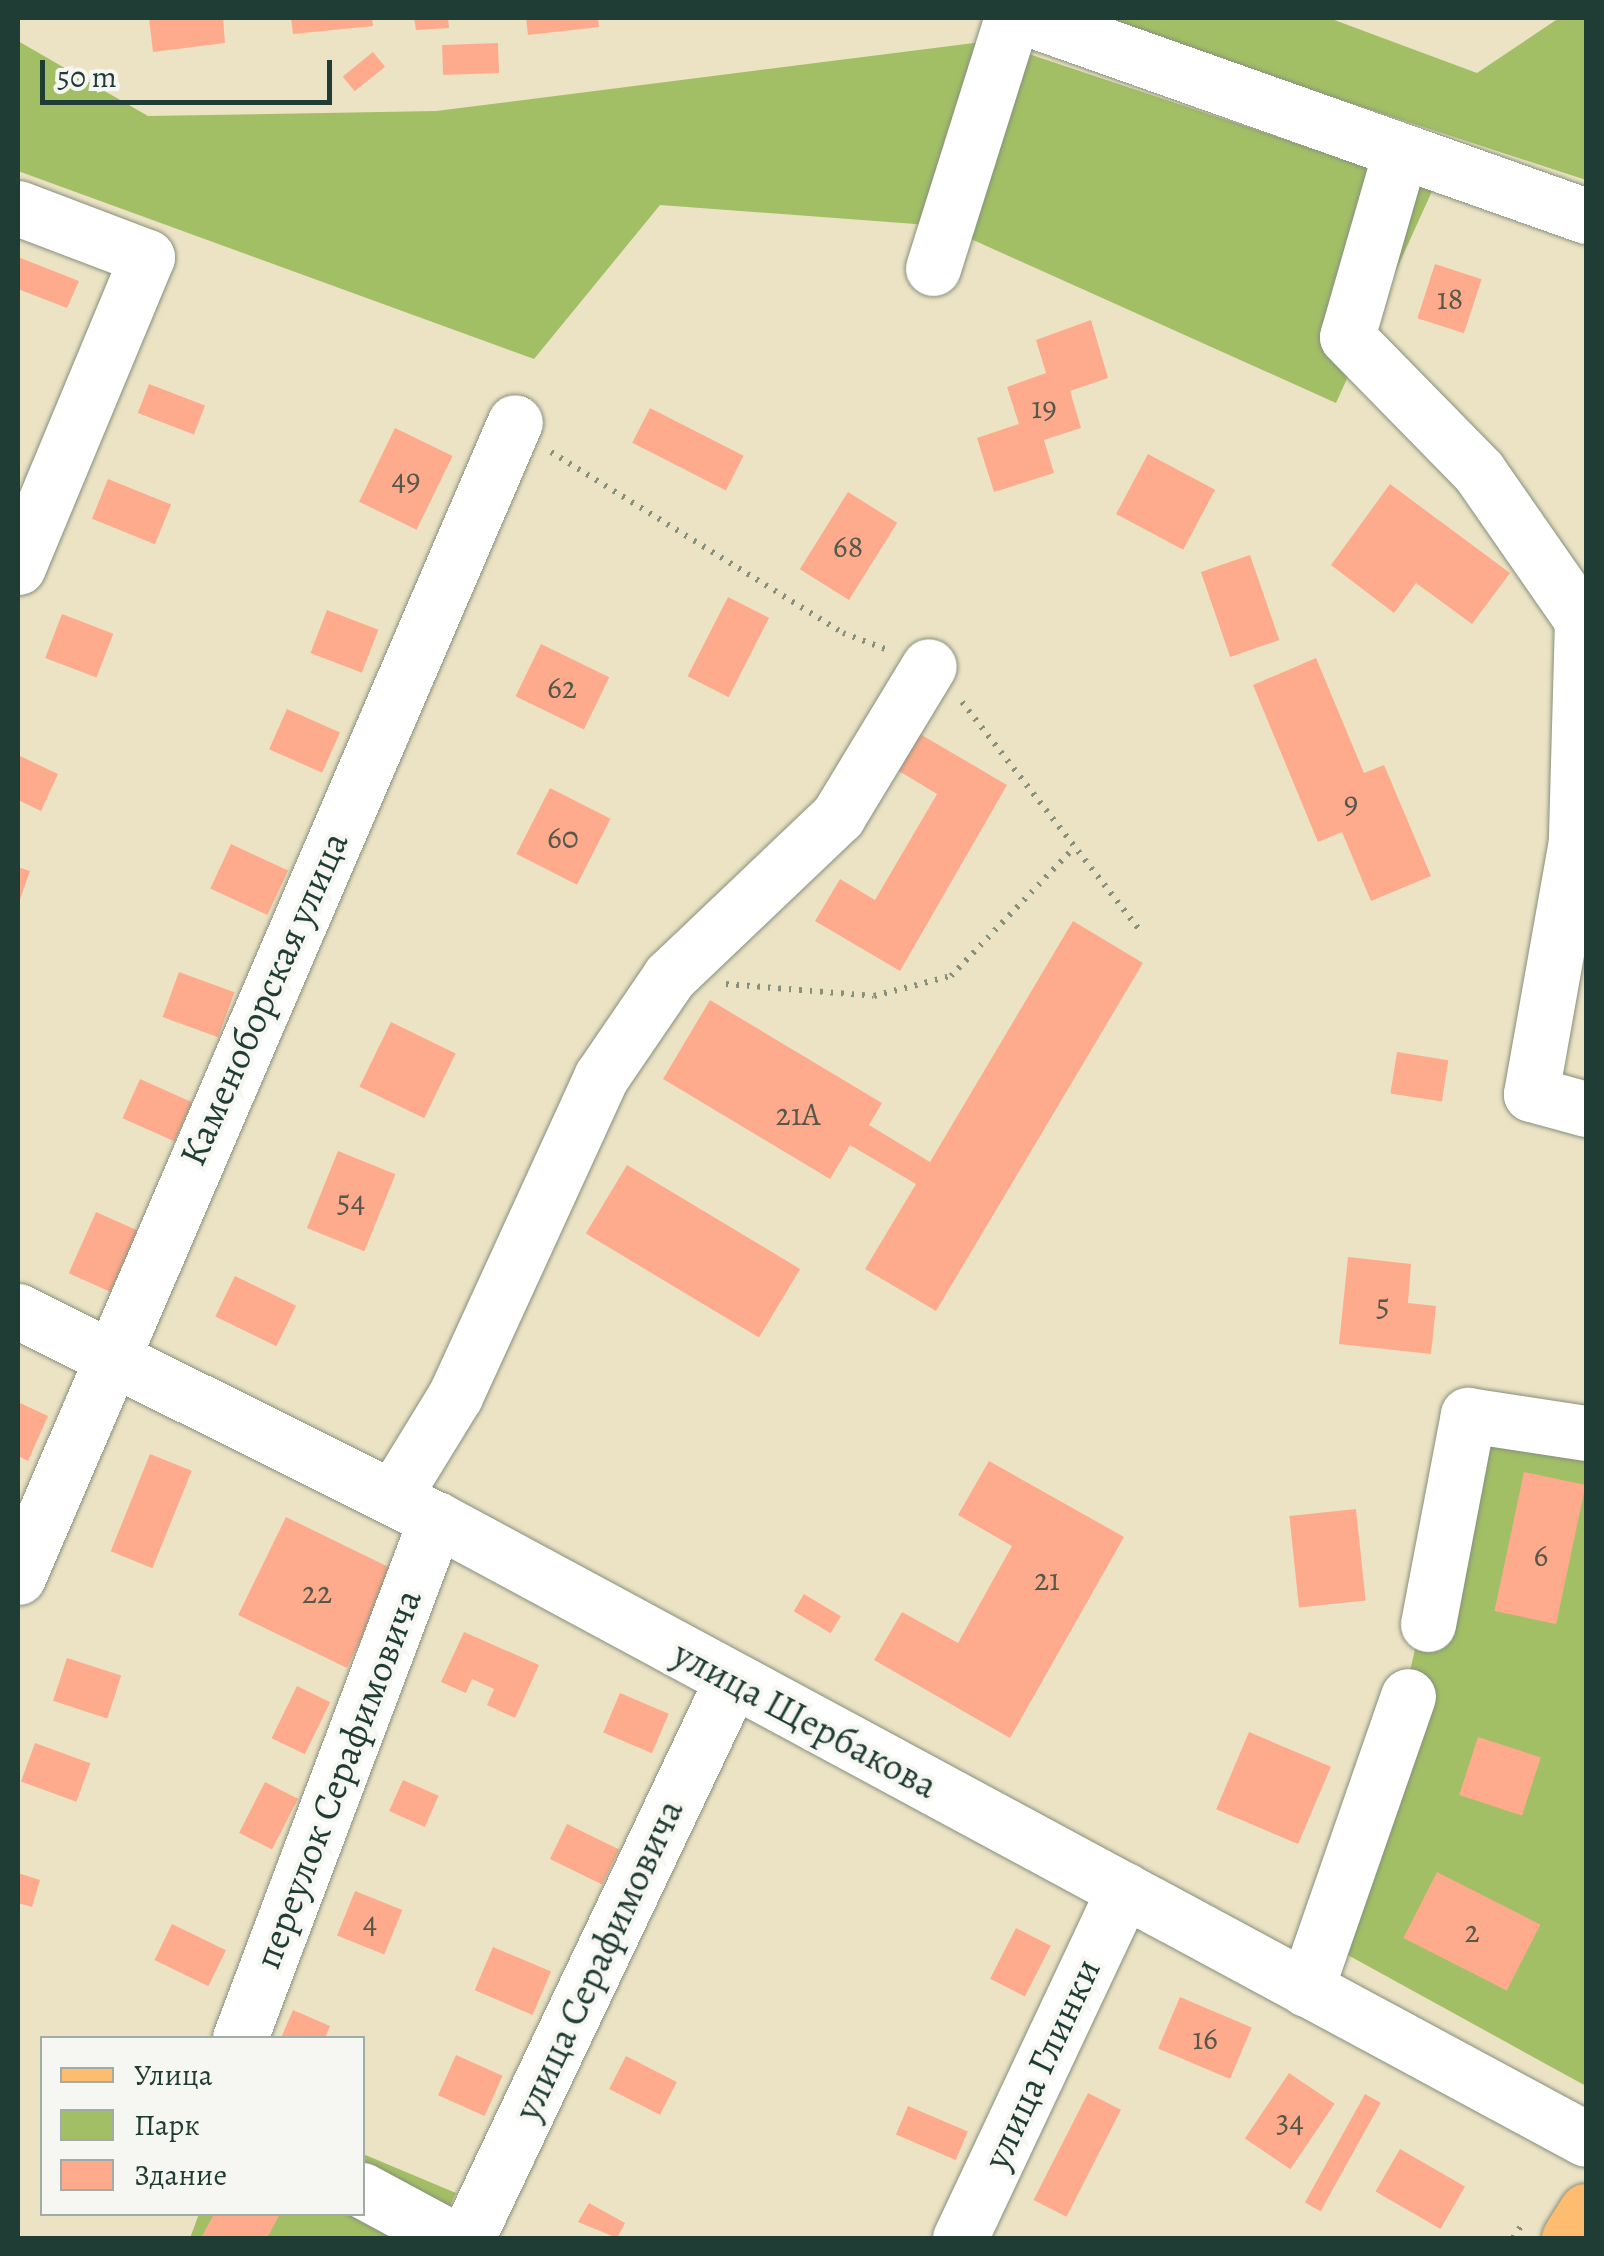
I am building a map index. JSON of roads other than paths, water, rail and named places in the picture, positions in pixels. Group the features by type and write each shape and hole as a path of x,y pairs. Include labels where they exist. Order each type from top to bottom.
{"main road":[{"path":"1569,2238 1586,2212"}],"street":[{"path":"933,268 1012,18"},
{"path":"1028,18 1586,216"},
{"path":"1400,153 1347,337 1479,472 1582,620 1576,841 1531,1094 1586,1109"},
{"path":"18,208 147,257 18,567"},
{"name":"Каменоборская улица","path":"18,1578 108,1354 515,422"},
{"name":"переулок Серафимовича","path":"241,2036 414,1508 455,1396 601,1076 670,976 838,816 929,666"},
{"name":"улица Щербакова","path":"18,1312 414,1508 1586,2140"},
{"path":"1428,1624 1468,1415 1586,1432"},
{"name":"улица Серафимовича","path":"467,2238 732,1682"},
{"path":"1306,1989 1408,1696"},
{"name":"улица Глинки","path":"960,2238 1124,1890"},
{"path":"365,2192 451,2238"}]}
